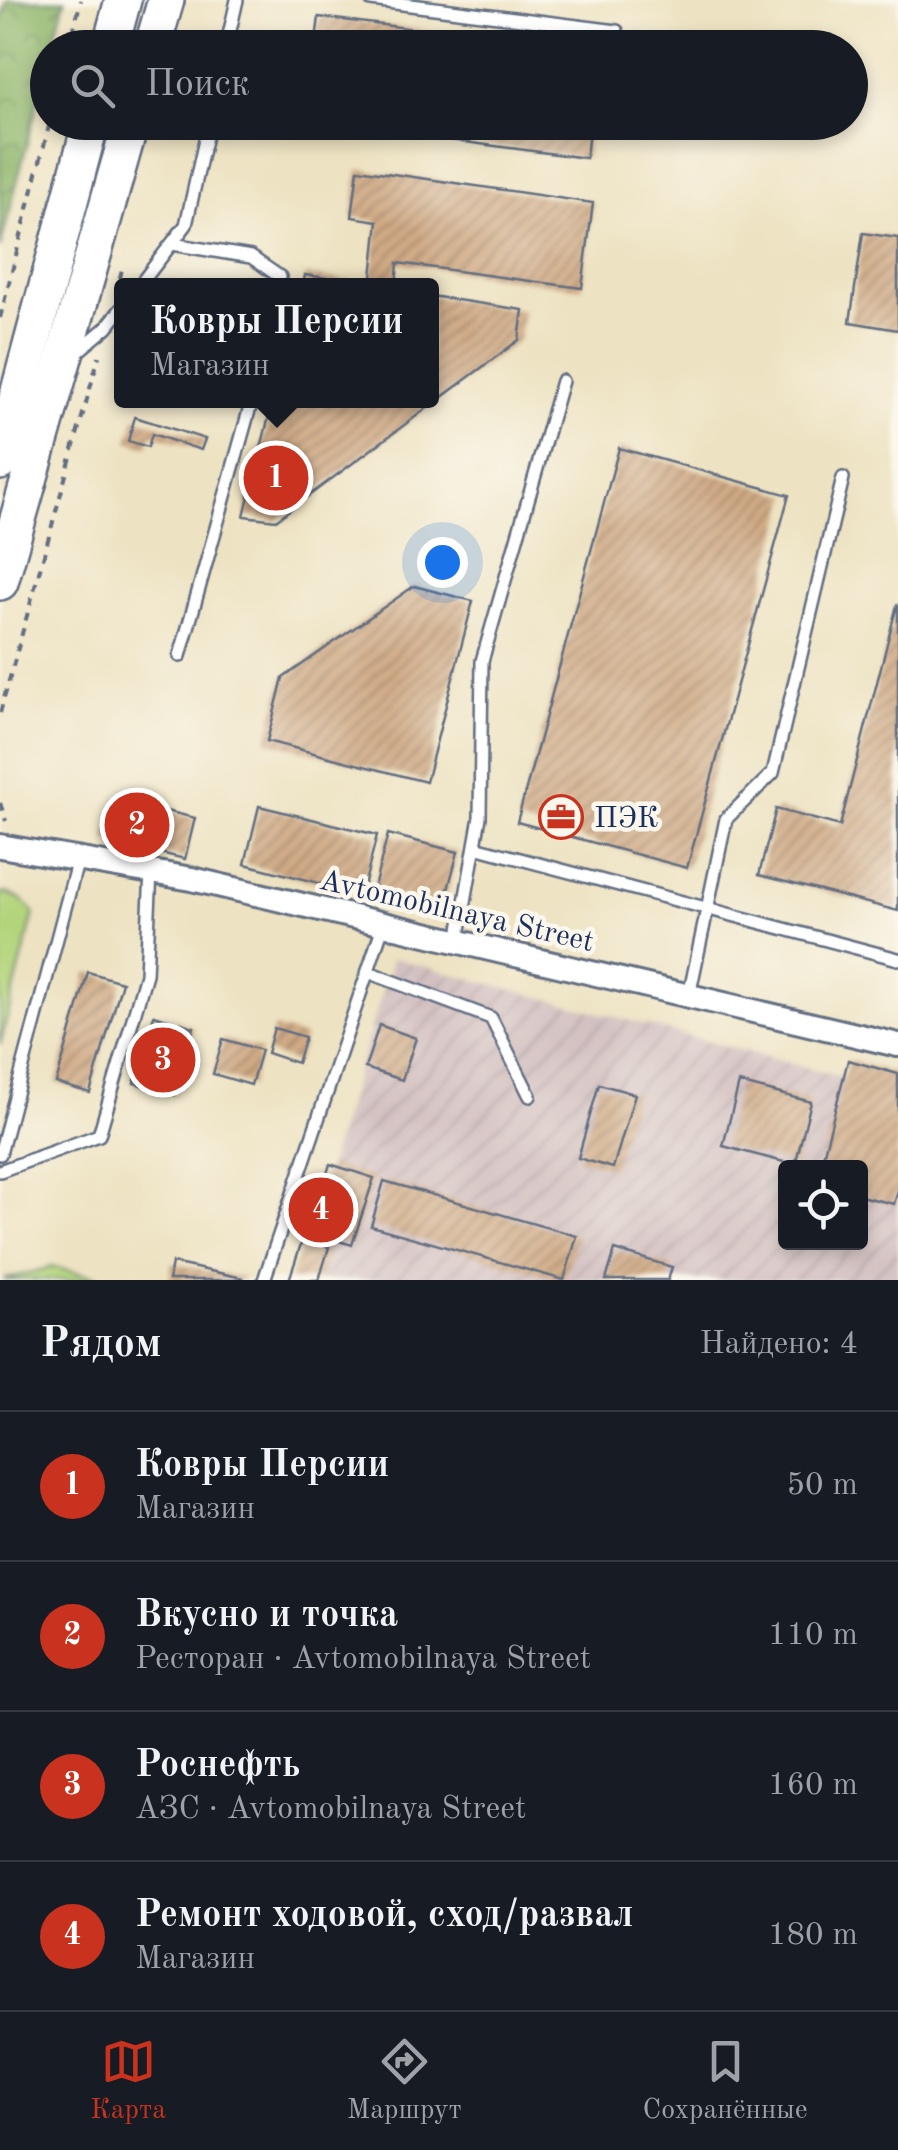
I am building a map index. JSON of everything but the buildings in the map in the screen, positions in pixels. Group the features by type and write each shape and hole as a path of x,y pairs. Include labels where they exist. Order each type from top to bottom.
{"main road":[{"path":"114,30 122,0"},
{"path":"157,30 166,0"},
{"path":"0,462 86,140"},
{"path":"0,582 125,140"}],"street":[{"name":"Avtomobilnaya Street","path":"5,840 78,859 151,872 194,874 898,1046"}],"lane":[{"path":"230,30 237,0"},
{"path":"371,0 601,30"},
{"path":"146,278 186,225 205,140"},
{"path":"172,244 250,257 280,278"},
{"path":"59,368 114,318"},
{"path":"458,941 480,817 482,661 562,381"},
{"path":"180,656 250,408"},
{"path":"690,996 726,819 773,773 843,478"},
{"path":"474,846 898,960"},
{"path":"0,1154 78,859"},
{"path":"0,1172 99,1135 146,974 151,872"},
{"path":"264,1280 384,923"},
{"path":"368,972 490,1018 530,1096"}],"path":[{"path":"74,30 81,0"},
{"path":"0,318 45,140"},
{"path":"120,278 127,253"},
{"path":"0,713 114,301"},
{"path":"0,802 5,840"}],"shaded area":[{"path":"393,958 898,1092 898,1280 292,1280"}],"green space":[{"path":"7,0 65,0 57,30 30,30 30,132 0,248 0,25"},
{"path":"0,893 19,898 34,913 0,1045"},
{"path":"52,1267 100,1280 3,1280"}],"place":[{"name":"Ковры Персии","path":"276,478"},
{"name":"ПЭК","path":"561,817"},
{"name":"Вкусно и точка","path":"137,825"},
{"name":"Роснефть","path":"163,1060"},
{"name":"Ремонт ходовой, сход/развал","path":"321,1210"}]}
